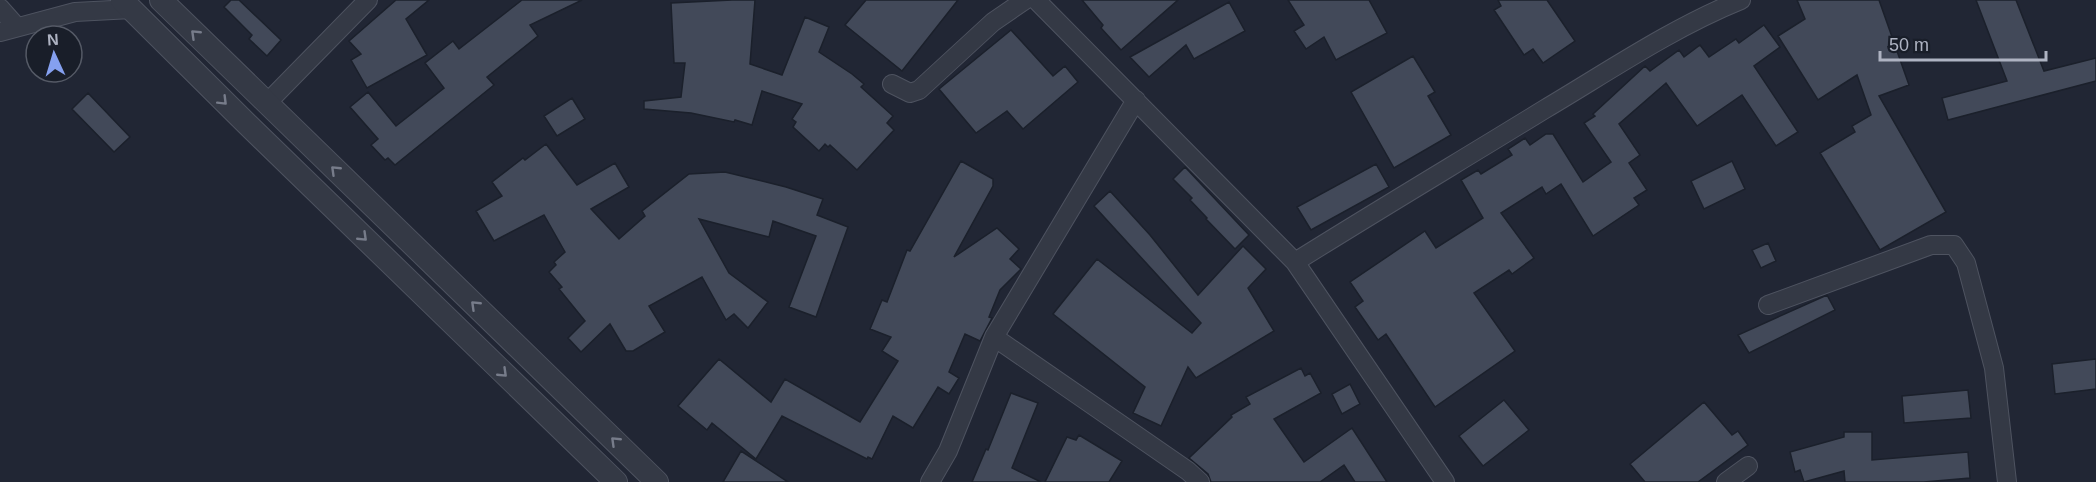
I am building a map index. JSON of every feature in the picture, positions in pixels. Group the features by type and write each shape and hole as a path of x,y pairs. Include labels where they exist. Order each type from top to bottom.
{"street":[{"path":"161,0 657,482"},
{"path":"266,104 369,0"},
{"path":"892,84 910,93 919,90 993,22 1025,0"},
{"path":"1036,0 1295,262 1445,482"},
{"path":"1295,262 1449,166 1627,60 1708,13 1741,0"},
{"path":"0,8 8,29 70,6 127,4 255,132 616,482"},
{"path":"930,482 948,451 994,337 1136,100"},
{"path":"1768,305 1931,245 1954,245 1966,263 1994,368 2007,482"},
{"path":"994,337 1188,471 1200,482"},
{"path":"1726,482 1748,466"}],"building":[{"path":"231,0 239,0 281,40 267,56 249,39 252,35 224,7"},
{"path":"396,0 429,0 406,19 427,55 367,88 351,60 361,54 349,41"},
{"path":"522,0 582,0 530,25 538,36 487,77 494,85 395,165 388,158 385,160 371,145 378,139 350,107 368,92 396,126 444,88 425,63 453,41 459,49"},
{"path":"755,0 750,64 782,75 805,17 829,27 819,52 864,84 861,87 893,116 887,123 894,130 857,170 830,145 828,147 825,144 819,151 793,127 796,122 792,119 802,104 762,91 752,125 691,113 644,109 644,101 681,97 685,63 674,63 671,3"},
{"path":"866,0 958,0 902,71 845,25"},
{"path":"1082,0 1178,0 1121,50 1101,28 1103,25"},
{"path":"1288,0 1369,0 1387,33 1336,60 1324,37 1306,49 1294,31 1304,25"},
{"path":"1498,0 1547,0 1575,41 1543,63 1533,49 1524,55 1494,10 1501,6"},
{"path":"1797,0 1879,0 1909,85 1879,96 1946,212 1880,250 1820,153 1855,132 1852,126 1871,115 1857,75 1818,100 1778,36 1805,19"},
{"path":"1976,0 2016,0 2044,71 2096,58 2096,81 1948,120 1942,98 2007,81"},
{"path":"1229,2 1245,31 1194,59 1186,45 1149,77 1130,57"},
{"path":"1764,25 1780,47 1754,66 1798,132 1776,146 1742,95 1697,126 1666,83 1619,124 1640,155 1629,163 1647,190 1634,198 1639,205 1593,236 1561,184 1546,194 1542,187 1501,213 1534,258 1512,274 1509,270 1474,293 1515,351 1435,407 1386,334 1378,340 1355,307 1363,301 1350,282 1425,231 1436,248 1483,218 1461,180 1478,170 1481,174 1512,155 1508,149 1525,138 1530,145 1546,134 1553,134 1583,182 1611,162 1584,123 1595,116 1593,114 1645,66 1650,71 1679,50 1684,57 1700,45 1709,57 1736,39 1739,43"},
{"path":"1011,30 1053,76 1065,66 1078,82 1023,129 1007,111 976,133 939,89"},
{"path":"1413,56 1435,92 1428,96 1451,135 1394,168 1351,92"},
{"path":"88,93 130,137 114,152 72,109"},
{"path":"572,98 585,119 557,136 544,116"},
{"path":"546,144 577,185 615,163 629,187 591,209 619,239 645,216 642,211 689,174 725,172 823,199 817,215 848,227 816,317 789,307 816,236 773,221 769,237 699,219 729,273 768,302 748,328 734,314 726,320 702,277 649,306 665,332 633,351 626,351 610,324 581,352 568,338 585,321 559,289 562,287 549,272 556,265 554,262 565,252 544,215 494,241 476,211 502,196 492,182"},
{"path":"961,161 993,179 993,186 954,257 997,228 1019,249 1010,259 1021,269 1000,290 989,317 992,318 980,341 965,334 949,372 959,378 949,394 938,387 913,428 893,416 872,459 868,457 867,459 782,416 756,459 712,423 707,430 678,406 719,359 771,402 785,379 860,422 898,361 882,351 891,337 870,329 882,300 887,302 907,250 910,251"},
{"path":"1732,161 1745,189 1704,209 1691,181"},
{"path":"1376,164 1389,187 1311,230 1297,207"},
{"path":"1185,167 1249,235 1235,249 1206,219 1190,200 1192,198 1173,179"},
{"path":"1110,191 1150,235 1198,295 1243,246 1266,269 1248,288 1274,331 1196,378 1188,367 1161,426 1133,413 1145,387 1053,314 1097,259 1192,333 1201,323 1094,206"},
{"path":"1768,243 1776,261 1761,268 1752,250"},
{"path":"1827,295 1835,310 1749,353 1738,335"},
{"path":"2096,359 2096,389 2055,394 2052,364"},
{"path":"1301,368 1305,376 1310,373 1321,393 1274,419 1304,462 1352,428 1387,482 1355,482 1344,465 1320,482 1211,482 1208,474 1189,458 1232,417 1231,415 1250,404 1246,397"},
{"path":"1350,384 1360,404 1342,414 1332,394"},
{"path":"1968,390 1971,418 1904,423 1902,396"},
{"path":"1011,393 1038,403 1012,468 1041,482 972,482 986,449 988,450"},
{"path":"1504,400 1529,430 1483,466 1459,436"},
{"path":"1704,402 1732,435 1738,431 1748,445 1698,482 1645,482 1630,464"},
{"path":"1844,432 1872,432 1872,460 1968,452 1970,478 1924,482 1845,482 1844,471 1804,482 1800,470 1795,472 1790,452 1844,437"},
{"path":"1079,435 1122,461 1109,482 1045,482 1067,437 1076,440"},
{"path":"741,451 788,482 723,482"}]}
